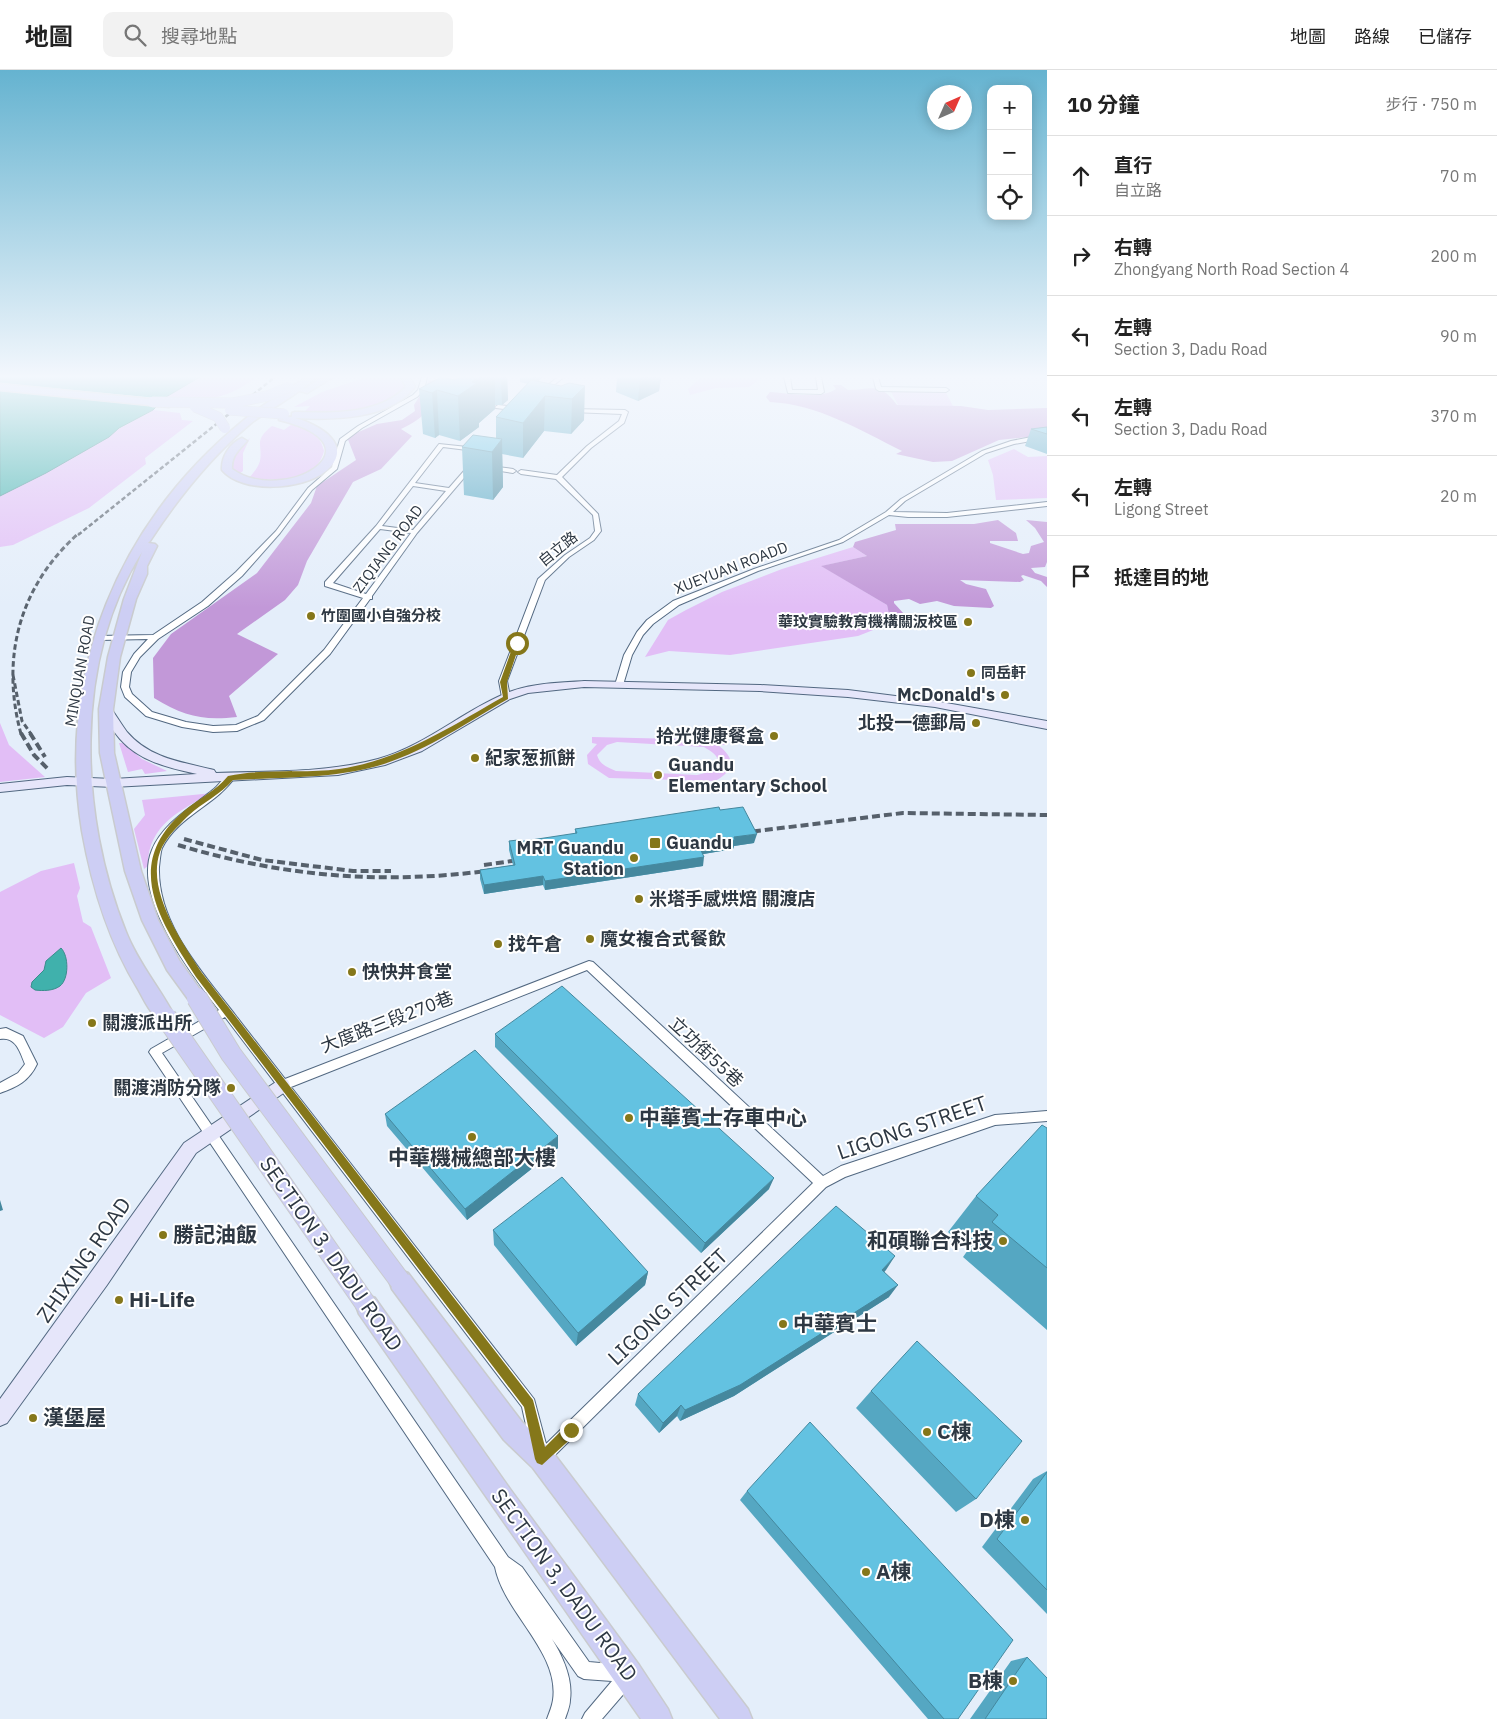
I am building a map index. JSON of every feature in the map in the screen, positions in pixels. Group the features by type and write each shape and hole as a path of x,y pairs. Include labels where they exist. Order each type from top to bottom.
{"main road":[{"path":"133,559 138,536 173,488 205,454"},
{"name":"MINQUAN ROAD","path":"83,754 100,638 108,610 133,559 216,454"},
{"name":"MINQUAN ROAD","path":"107,753 106,709 119,638 141,574 141,566 156,538 201,471 222,454"},
{"path":"231,454 225,462 226,470 234,476 255,482 284,483 306,478 322,469 329,460 330,454"},
{"name":"SECTION 3, DADU ROAD","path":"107,753 132,871 150,920 173,966 197,998 231,1054 513,1431 542,1459 738,1719"},
{"name":"SECTION 3, DADU ROAD","path":"83,754 84,781 101,884 117,933 138,976 501,1498 630,1675 658,1719"}],"street":[{"name":"ZIQIANG ROAD","path":"339,454 335,468 310,489 278,532 239,574 205,604 154,637 137,656 127,672 125,687 128,695 137,705 149,714 185,725 213,729 237,728 261,718 327,652 369,598 415,532 480,454"},
{"name":"ZIQIANG ROAD","path":"412,484 434,454"},
{"path":"522,472 558,477 582,454"},
{"name":"XUEYUAN ROADD","path":"619,685 628,655 640,634 650,622 676,603 756,570 827,547 888,513 903,500 981,454"},
{"path":"472,465 513,471"},
{"name":"自立路","path":"506,697 503,682 542,579 567,556 592,539 598,531 596,515 558,477"},
{"path":"369,598 328,584 378,528 412,484 451,490"},
{"path":"888,513 936,516 1047,504"},
{"path":"378,528 415,532"},
{"path":"100,638 154,637"},
{"path":"0,789 59,781 113,783 338,771 381,762 418,748 506,697 527,690 556,685 758,689 846,695 937,705 1047,725"},
{"path":"106,709 125,737 154,758 164,763 231,777"},
{"name":"SECTION 3, DADU ROAD","path":"231,777 221,789 187,813 173,827 161,842 156,854 154,872 158,900 173,934 199,975 282,1085 529,1404 542,1459"},
{"path":"0,797 59,781"},
{"name":"大度路三段270巷","path":"209,1134 282,1085 589,965"},
{"name":"立功街55巷","path":"589,965 822,1183"},
{"name":"SECTION 3, DADU ROAD","path":"226,1011 155,1052 502,1563"},
{"path":"0,1034 6,1033 19,1039 30,1064 28,1071 20,1079 0,1088"},
{"name":"LIGONG STREET","path":"542,1459 822,1183 841,1172 995,1120 1047,1116"},
{"name":"ZHIXING ROAD","path":"0,1416 100,1278 190,1148 209,1134"},
{"path":"502,1563 516,1572 584,1670 630,1675"},
{"path":"502,1563 506,1581 542,1634 555,1662 562,1691 556,1719"},
{"path":"591,1719 630,1675"}],"shaded area":[{"path":"0,454 79,454 46,473 0,496"},
{"path":"75,454 150,454 145,458 146,464 89,508 13,545 0,547 0,496"},
{"path":"234,454 243,454 243,471 239,474 231,467"},
{"path":"323,454 313,469 294,478 271,480 249,478 257,468 261,455"},
{"path":"354,454 395,454 381,469 353,482 307,561 298,585 285,600 237,634 278,654 229,696 237,717 213,718 194,716 154,698 153,658 171,634 257,573 311,503 317,486 356,460"},
{"path":"896,454 968,454 952,461 933,462"},
{"path":"1002,454 1023,454 1028,457 1047,456 1047,498 996,500 993,475 988,460"},
{"path":"998,520 1016,533 1018,541 990,541 990,543 1023,554 1029,553 1031,546 1044,542 1035,528 1026,520 1047,522 1047,562 1045,567 1031,568 1035,573 1047,577 1047,587 1041,581 1023,575 1021,576 1024,580 1020,582 960,580 966,584 986,589 994,606 991,608 954,606 937,601 920,604 909,599 894,601 904,614 891,623 887,605 821,566 867,556 853,547 855,542 896,530 895,524 974,524"},
{"path":"853,547 867,556 822,566 887,605 891,623 858,636 730,655 669,651 645,657 668,620 686,610 722,592 782,569"},
{"path":"0,723 9,745 45,777 0,782"},
{"path":"592,737 724,740 725,745 718,745 728,755 731,764 726,773 715,781 609,778 588,764 587,755 597,744 592,743","holes":["617,742 704,747 716,756 719,766 713,771 697,775 616,771 602,763 597,755 607,745"]},
{"path":"119,743 123,743 142,759 167,771 145,774 142,769 128,772"},
{"path":"213,793 168,820 153,840 149,852 148,866 144,869 134,829 145,815 142,800"},
{"path":"74,863 80,888 77,896 83,922 91,927 111,978 86,993 63,1027 44,1038 0,1015 0,892 41,871"},
{"path":"61,948 67,962 63,983 51,990 35,990 31,987 32,982 44,970 46,961"}],"building":[{"name":"MRT Guandu Station","path":"719,807 720,810 743,807 757,834 734,837 735,840 699,846 704,857 545,881 543,876 484,885 480,870 515,865 509,841 518,840 518,842 577,833 575,829"},
{"name":"中華賓士存車中心","path":"562,986 774,1178 705,1243 495,1034"},
{"name":"中華機械總部大樓","path":"475,1050 558,1136 465,1209 385,1114"},
{"path":"1042,1125 1047,1128 1047,1268 992,1222 998,1215 976,1196"},
{"path":"562,1177 648,1272 578,1333 493,1230"},
{"name":"中華賓士","path":"836,1206 895,1256 882,1270 898,1285 740,1385 685,1410 681,1405 663,1423 638,1394"},
{"name":"C棟","path":"917,1341 1022,1441 976,1499 871,1391"},
{"name":"A棟","path":"810,1422 1013,1640 958,1719 944,1719 747,1491"},
{"path":"1047,1472 1047,1590 997,1539"},
{"name":"B棟","path":"1027,1657 1047,1678 1047,1719 985,1719"}],"railway":[{"path":"78,535 179,454"},
{"path":"13,676 15,650 20,624 29,599 42,576 59,553 79,533"},
{"path":"13,676 22,721 31,734"},
{"path":"13,676 15,705 21,734"},
{"path":"21,733 34,755 49,770"},
{"path":"30,733 45,757"},
{"path":"741,833 903,813 1047,815"},
{"path":"184,839 262,860 353,871 391,871"},
{"path":"178,845 257,865 334,875 413,877 494,870"},
{"path":"484,865 526,859"}],"place":[{"name":"竹圍國小自強分校","path":"311,616"},
{"name":"華玟實驗教育機構關汳校區","path":"968,622"},
{"name":"同岳軒","path":"971,673"},
{"name":"McDonald's","path":"1005,695"},
{"name":"北投一德郵局","path":"976,723"},
{"name":"拾光健康餐盒","path":"774,736"},
{"name":"紀家葱抓餅","path":"475,758"},
{"name":"Guandu Elementary School","path":"658,775"},
{"name":"Guandu","path":"655,843"},
{"name":"MRT Guandu Station","path":"634,858"},
{"name":"米塔手感烘焙 關渡店","path":"639,899"},
{"name":"魔女複合式餐飲","path":"590,939"},
{"name":"找午倉","path":"498,944"},
{"name":"快快丼食堂","path":"352,972"},
{"name":"關渡派出所","path":"92,1023"},
{"name":"關渡消防分隊","path":"231,1088"},
{"name":"中華賓士存車中心","path":"629,1118"},
{"name":"中華機械總部大樓","path":"472,1137"},
{"name":"勝記油飯","path":"163,1235"},
{"name":"和碩聯合科技","path":"1003,1241"},
{"name":"Hi-Life","path":"119,1300"},
{"name":"中華賓士","path":"783,1324"},
{"name":"漢堡屋","path":"33,1418"},
{"name":"C棟","path":"927,1432"},
{"name":"D棟","path":"1025,1520"},
{"name":"A棟","path":"866,1572"},
{"name":"B棟","path":"1013,1681"}],"route":[{"path":"517,643 503,682 506,697 418,748 381,762 338,771 231,777 221,789 187,813 173,827 161,842 156,854 154,872 158,900 173,934 199,975 529,1404 542,1459 571,1430"}]}
